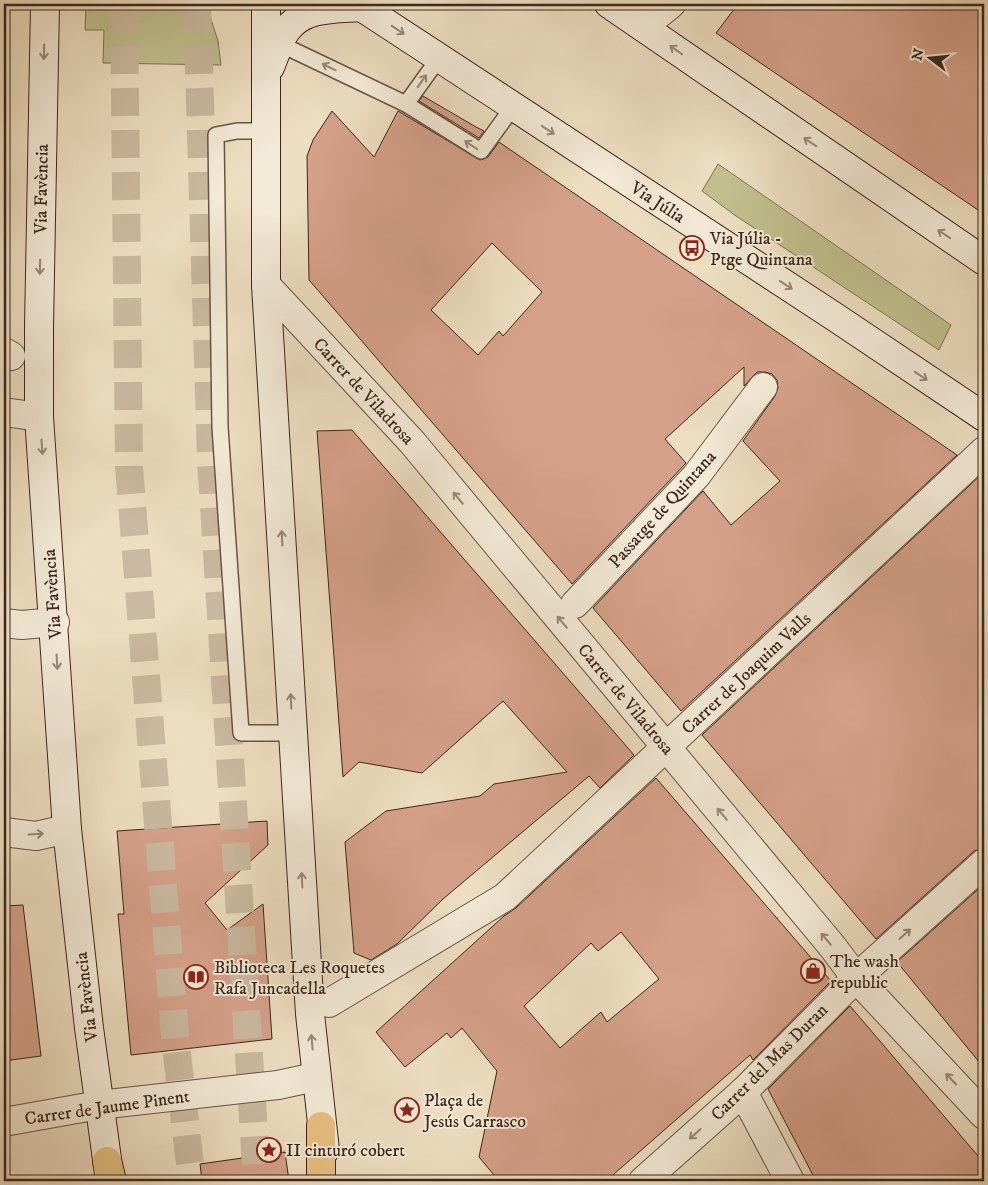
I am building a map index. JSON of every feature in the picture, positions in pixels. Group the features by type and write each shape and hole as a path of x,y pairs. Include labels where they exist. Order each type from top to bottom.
{"highway":[{"path":"321,1126 321,1181"}],"street":[{"name":"Via Favència","path":"44,4 38,327 39,417 55,622 67,829 99,1105 110,1175"},
{"path":"266,4 266,285 315,1077 329,1181"},
{"path":"609,4 984,261"},
{"path":"643,27 671,4"},
{"path":"265,80 286,30 315,10 360,6"},
{"name":"Via Júlia","path":"360,6 835,316 984,417"},
{"name":"Carrer de Viladrosa","path":"266,285 412,442 856,978 984,1115"},
{"name":"Passatge de Quintana","path":"574,604 696,476 763,386"},
{"path":"4,412 39,417"},
{"name":"Carrer de Joaquim Valls","path":"329,1002 505,897 984,451"},
{"path":"4,623 22,625 55,622"},
{"path":"4,832 36,836 67,829"},
{"name":"Carrer del Mas Duran","path":"643,1181 743,1092 856,978 984,863"},
{"name":"Carrer de Jaume Pinent","path":"4,1122 99,1105 278,1086 315,1077"},
{"path":"743,1092 790,1181"}],"lane":[{"path":"280,44 406,104 481,151 513,107"},
{"path":"406,104 439,58"},
{"path":"265,130 237,131 216,135 220,427 242,733 293,733"}],"shaded area":[{"path":"86,4 206,4 218,41 221,65 103,63 104,30 85,30"},
{"path":"718,164 951,325 939,350 736,216 702,191"}],"building":[{"path":"738,4 984,4 984,214 716,33"},
{"path":"423,96 484,131 479,138 419,101"},
{"path":"332,111 374,157 398,111 480,160 488,157 499,142 957,455 681,711 593,608 703,491 731,525 780,481 743,441 775,396 778,388 777,380 772,374 757,372 744,386 744,367 665,439 686,463 572,584 309,280 307,156 313,140","holes":["492,243 542,292 503,336 499,331 478,355 431,310"]},
{"path":"352,430 634,755 600,788 589,776 443,899 397,944 371,960 354,953 345,842 386,811 480,796 494,784 567,772 503,701 422,773 359,762 343,777 317,431"},
{"path":"983,473 984,848 974,851 876,939 702,735"},
{"path":"656,778 831,981 753,1060 750,1055 606,1181 499,1181 479,1157 497,1071 462,1028 451,1038 447,1033 405,1067 376,1032 504,916 516,908","holes":["621,932 659,979 607,1022 601,1012 560,1048 524,1006 591,943 598,951"]},
{"name":"Biblioteca Les Roquetes Rafa Juncadella","path":"267,821 268,845 205,903 227,930 263,904 272,1039 131,1055 118,914 124,914 117,831"},
{"path":"984,884 984,1068 897,962"},
{"path":"23,905 41,1056 4,1061 4,906"},
{"path":"850,1006 984,1163 984,1181 816,1181 768,1089"},
{"path":"285,1152 289,1181 202,1181 200,1164"}],"tunnel":[{"path":"124,4 129,467 176,1046 192,1181"},
{"path":"197,4 211,459 257,1181"}],"place":[{"name":"Via Júlia - Ptge Quintana","path":"692,248"},
{"name":"The wash republic","path":"813,971"},
{"name":"Biblioteca Les Roquetes Rafa Juncadella","path":"196,977"},
{"name":"Plaça de Jesús Carrasco","path":"407,1110"},
{"name":"II cinturó cobert","path":"269,1150"}]}
